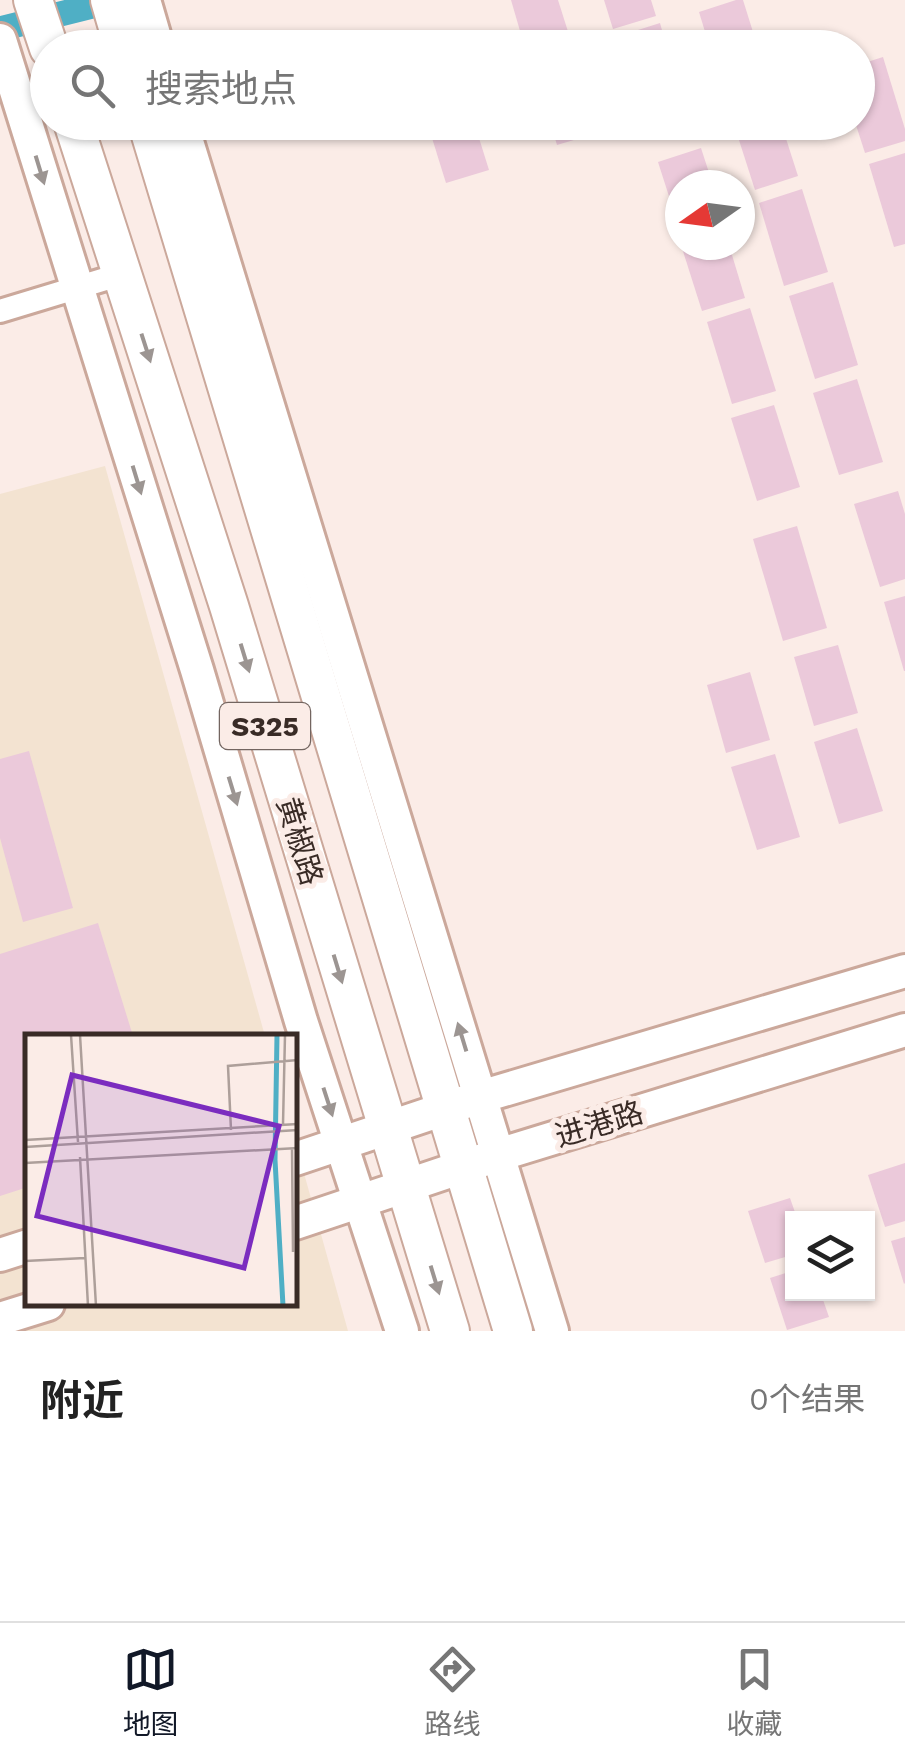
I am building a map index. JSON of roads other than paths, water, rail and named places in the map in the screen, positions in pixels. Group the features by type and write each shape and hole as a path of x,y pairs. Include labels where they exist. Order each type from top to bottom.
{"main road":[{"path":"33,0 43,30"},
{"path":"110,0 134,30"},
{"path":"144,0 145,30"},
{"path":"0,40 30,138"},
{"path":"31,140 402,1331"},
{"name":"黄椒路","path":"79,140 229,606 450,1331"},
{"name":"黄椒路","path":"153,140 481,1161 514,1331"},
{"path":"186,140 463,1103"},
{"name":"进港路","path":"298,1157 463,1103 905,971"},
{"name":"进港路","path":"298,1222 905,1030"},
{"path":"481,1161 552,1331"},
{"path":"0,1255 25,1247"},
{"path":"0,1319 42,1306"}],"street":[{"path":"0,311 122,274"}],"waterway":[{"path":"0,29 116,0"}]}
